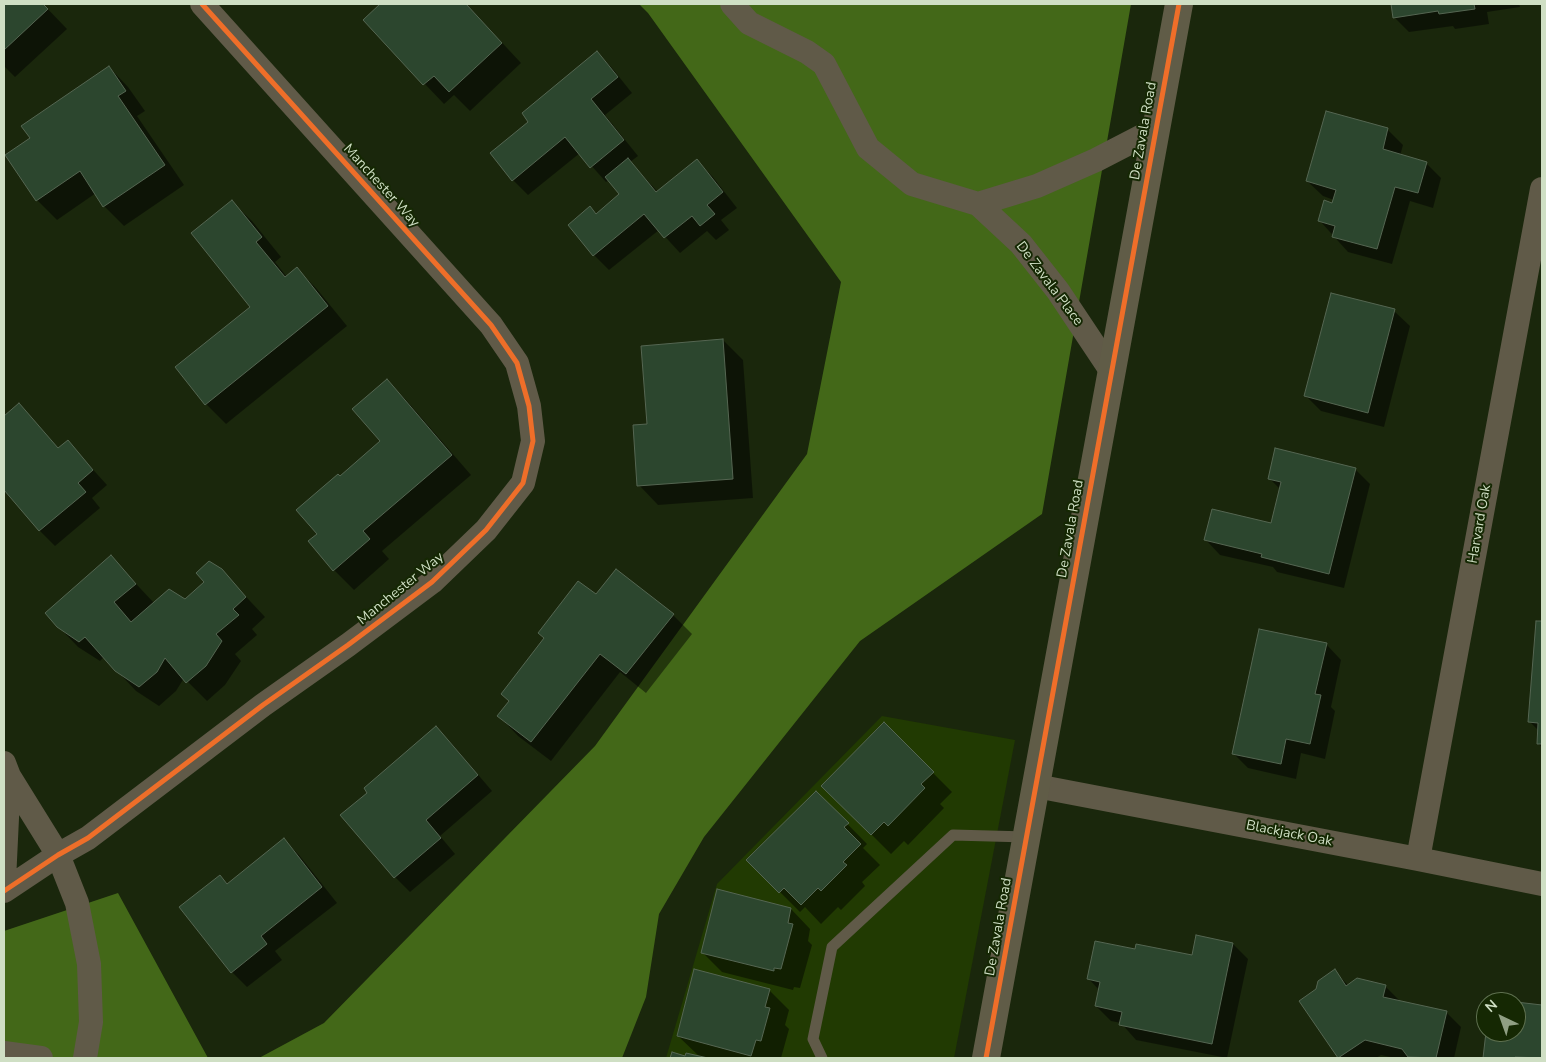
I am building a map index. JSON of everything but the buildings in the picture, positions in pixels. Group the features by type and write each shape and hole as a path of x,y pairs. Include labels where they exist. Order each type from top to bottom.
{"main road":[{"name":"De Zavala Road","path":"986,1058 1179,4"}],"street":[{"name":"Manchester Way","path":"4,890 88,838 263,705 348,645 432,582 486,530 523,483 533,441 529,406 517,363 491,325 202,4"},
{"name":"De Zavala Place","path":"732,4 749,23 806,52 824,64 868,148 912,184 978,204 1021,244 1058,291 1112,372"},
{"path":"978,204 1037,186 1096,160 1156,130"},
{"name":"Harvard Oak","path":"1418,859 1542,189"},
{"path":"6,770 58,855 77,904 89,964 91,1022 85,1058"},
{"path":"4,881 6,770"},
{"name":"Blackjack Oak","path":"1036,786 1542,884"},
{"path":"4,1053 42,1058"}],"lane":[{"path":"822,1058 813,1039 832,947 953,835 1027,836"}],"shaded area":[{"path":"639,4 1131,4 1042,514 860,641 704,837 659,914 646,997 622,1058 259,1058 324,1023 595,746 807,454 841,282 648,13"},
{"path":"882,716 1015,740 954,1058 666,1058 717,884"},
{"path":"118,893 208,1058 4,1058 4,931"}],"cycle path":[{"path":"4,891 58,855 88,838 263,705 348,645 432,582 486,530 523,483 533,441 529,406 517,363 491,325 202,4"},
{"path":"986,1058 1179,4"}]}
